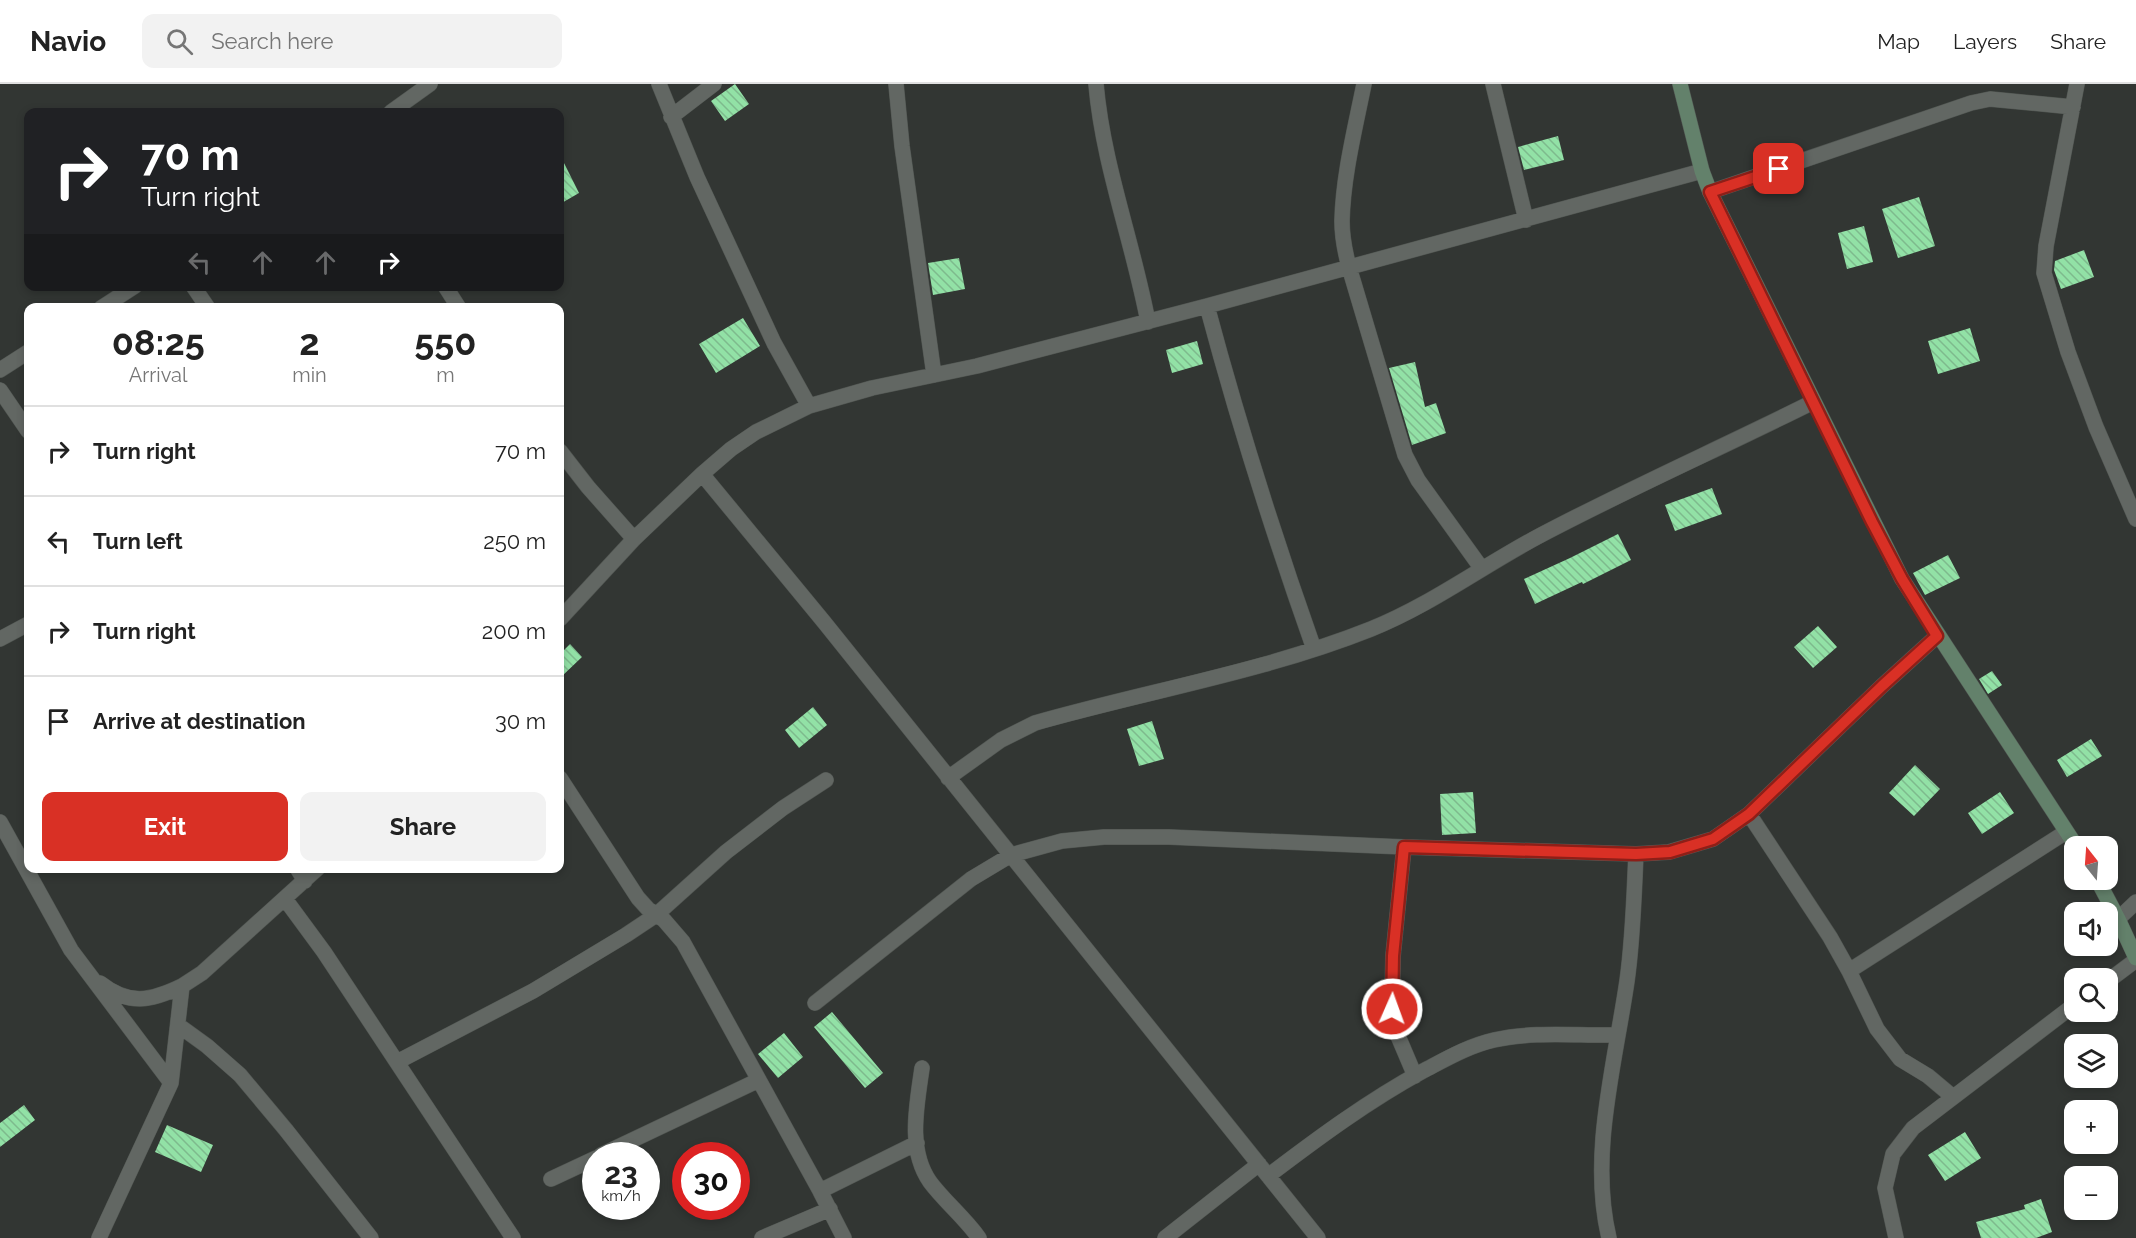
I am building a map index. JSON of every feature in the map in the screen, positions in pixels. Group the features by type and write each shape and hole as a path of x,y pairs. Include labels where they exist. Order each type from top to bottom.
{"main road":[{"path":"1680,84 1702,171 1710,192 1902,579 2069,836"},
{"path":"2118,919 2136,959"}],"street":[{"path":"397,108 430,84"},
{"path":"659,84 671,117 774,343 809,406"},
{"path":"671,117 714,84"},
{"path":"896,84 903,157 934,375"},
{"path":"1096,84 1098,108 1111,178 1136,262 1148,322"},
{"path":"1364,84 1346,180 1342,221 1348,267 1405,455 1418,480 1482,569"},
{"path":"1493,84 1526,220"},
{"path":"2077,84 2046,246 2044,273 2068,352 2092,416 2136,519"},
{"path":"1710,192 1971,103 1990,99 2073,107"},
{"path":"564,615 634,539 731,449 756,432 809,406 872,388 1148,322 1702,171"},
{"path":"109,303 127,291"},
{"path":"1207,306 1263,502 1314,649"},
{"path":"0,370 24,355"},
{"path":"0,390 24,425"},
{"path":"948,778 1001,740 1035,723 1314,649 1373,628 1414,608 1538,536 1813,402"},
{"path":"564,456 634,539"},
{"path":"702,474 824,622 1317,1238"},
{"path":"0,639 24,626"},
{"path":"815,1003 971,879 1011,855 1062,841 1104,837 1169,837 1636,854 1670,852 1713,839 1749,814 1937,636"},
{"path":"397,1062 533,991 656,915 726,852 783,808 826,780"},
{"path":"564,784 638,898 648,909 664,920 683,942 844,1238"},
{"path":"1749,814 1830,937 1877,1029 1900,1059 1928,1076 1953,1097"},
{"path":"0,822 24,865"},
{"path":"1849,971 2066,832"},
{"path":"1404,847 1393,956 1392,1009 1398,1036 1415,1076"},
{"path":"1609,1238 1602,1204 1601,1182 1606,1110 1627,979 1636,854"},
{"path":"28,873 71,950 171,1083"},
{"path":"93,978 124,997 140,1000 161,997 182,987 202,973 285,899 301,875"},
{"path":"285,899 324,952 513,1238"},
{"path":"2118,919 2136,902"},
{"path":"2118,973 2136,959"},
{"path":"99,1238 171,1083 182,987"},
{"path":"1896,1238 1885,1188 1893,1154 1913,1128 2064,1013"},
{"path":"178,1025 207,1046 240,1075 371,1238"},
{"path":"1165,1238 1263,1170 1388,1090 1462,1050 1495,1040 1529,1036 1618,1035"},
{"path":"922,1068 914,1129 921,1162 929,1181 980,1238"},
{"path":"628,1142 759,1080"},
{"path":"820,1191 917,1143"},
{"path":"551,1179 582,1165"},
{"path":"762,1238 830,1209"}],"building":[{"path":"735,84 749,104 725,121 711,101"},
{"path":"1558,136 1564,160 1524,170 1518,147"},
{"path":"564,163 579,193 564,202"},
{"path":"1919,197 1935,246 1898,258 1882,209"},
{"path":"1864,226 1873,262 1847,269 1838,233"},
{"path":"2084,250 2094,277 2061,289 2054,270 2055,261"},
{"path":"959,258 965,289 933,295 928,263"},
{"path":"743,318 760,346 716,373 699,344"},
{"path":"1970,328 1980,361 1938,374 1928,341"},
{"path":"1197,341 1203,364 1172,373 1166,350"},
{"path":"1415,362 1425,407 1436,403 1446,433 1412,445 1389,368"},
{"path":"1712,488 1722,514 1675,531 1665,505"},
{"path":"1618,534 1631,560 1583,584 1582,582 1535,604 1524,579"},
{"path":"1948,555 1960,578 1925,595 1913,573"},
{"path":"1818,626 1837,647 1813,668 1794,647"},
{"path":"570,644 582,657 564,674 564,650"},
{"path":"1992,671 2002,685 1988,694 1979,679"},
{"path":"813,707 827,725 799,748 785,730"},
{"path":"1152,721 1164,759 1139,766 1127,729"},
{"path":"2091,739 2102,756 2067,777 2057,760"},
{"path":"1915,765 1940,789 1914,816 1889,793"},
{"path":"1473,792 1476,833 1442,835 1440,794"},
{"path":"2000,792 2014,813 1982,834 1968,813"},
{"path":"832,1012 883,1073 865,1088 814,1027"},
{"path":"784,1033 803,1057 778,1078 758,1054"},
{"path":"24,1105 35,1120 0,1147 0,1123"},
{"path":"167,1125 213,1145 201,1172 155,1152"},
{"path":"1965,1132 1981,1158 1945,1181 1928,1155"},
{"path":"2041,1199 2052,1232 2036,1238 1981,1238 1976,1222 2025,1209 2024,1205"}],"route":[{"path":"1392,1009 1393,956 1404,847 1636,854 1670,852 1713,839 1749,814 1937,636 1902,579 1872,522 1710,192 1779,169"}]}
